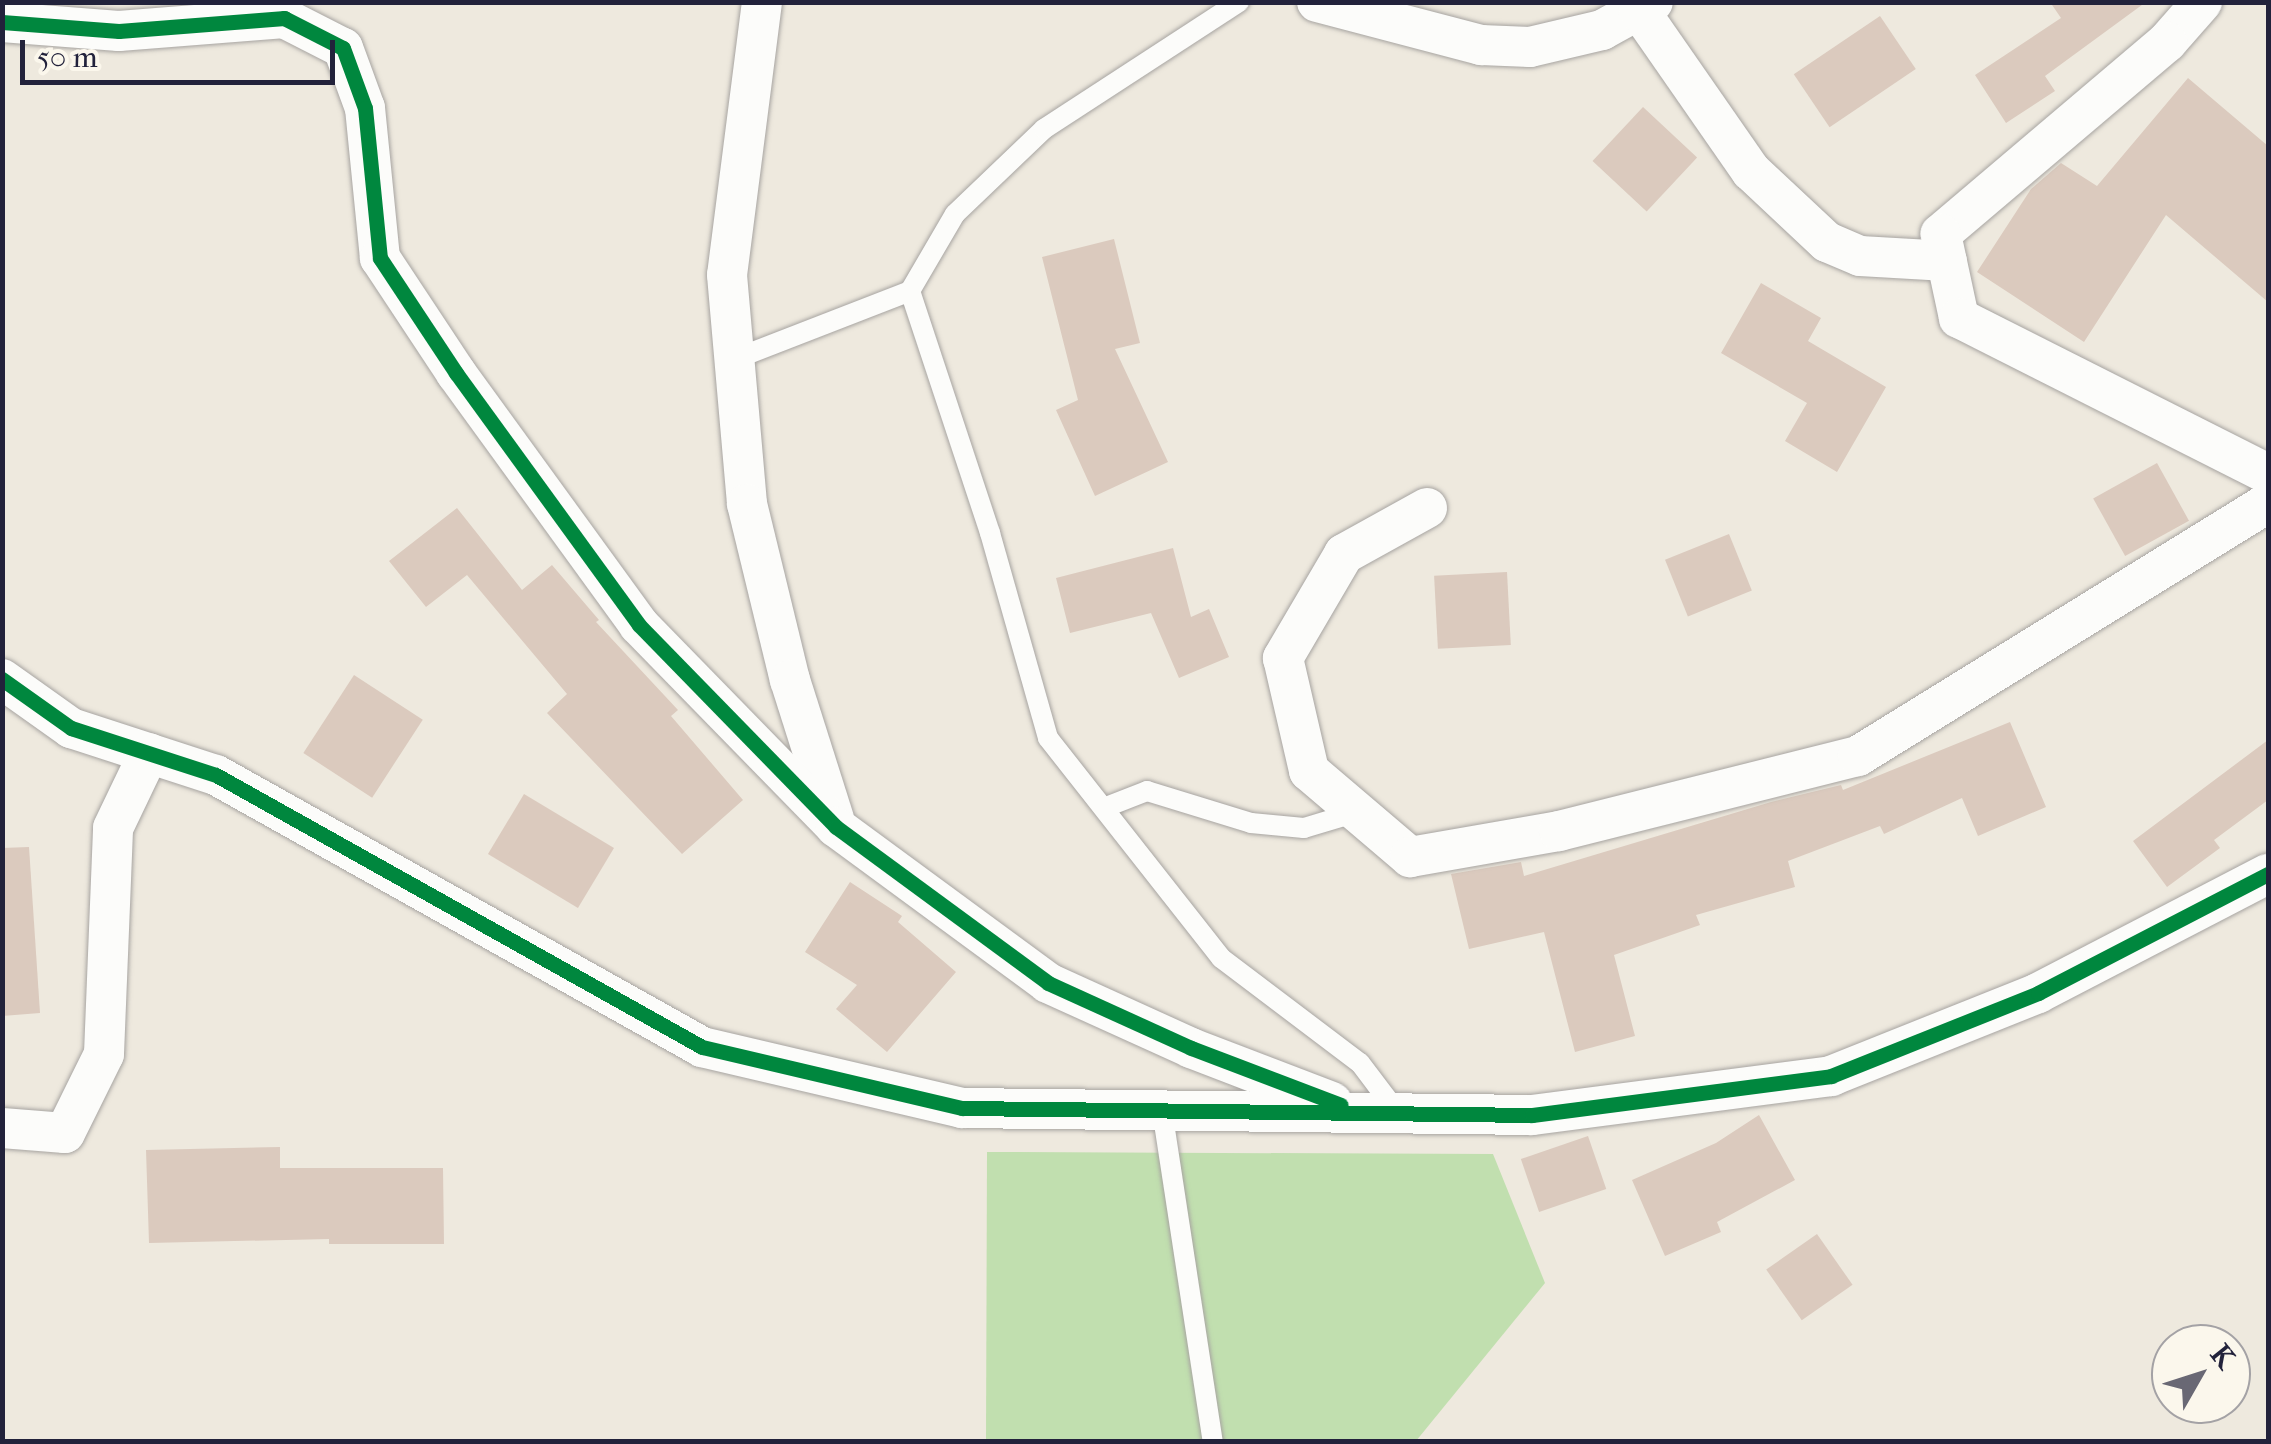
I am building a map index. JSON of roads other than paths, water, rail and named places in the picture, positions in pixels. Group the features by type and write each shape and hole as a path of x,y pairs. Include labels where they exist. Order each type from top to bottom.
{"street":[{"path":"762,2 728,275 747,504 790,680 836,827"},
{"path":"1317,2 1480,45 1530,47 1602,30 1646,6 1751,171 1827,242 1860,256 1947,261"},
{"path":"2202,2 2167,42 1941,234 1958,318 2268,474"},
{"path":"2,22 119,31 284,18 343,48 365,108 380,258 456,373 639,625 836,827 1048,982 1190,1048 1378,1112"},
{"path":"1426,508 1344,554 1283,658 1309,771 1410,857 1559,831 1858,756 2268,504"},
{"path":"2,679 71,728 216,775 702,1048 962,1108 1532,1115 1830,1076 2038,993 2268,874"},
{"path":"2,1128 65,1133 104,1054 113,828 149,753"}],"lane":[{"path":"735,359 910,291 955,214 1044,128 1239,2"},
{"path":"910,291 990,533 1048,738 1222,958 1360,1063 1378,1112"},
{"path":"1106,807 1147,791 1251,824 1304,828 1357,812"},
{"path":"1162,1110 1214,1442"}]}
